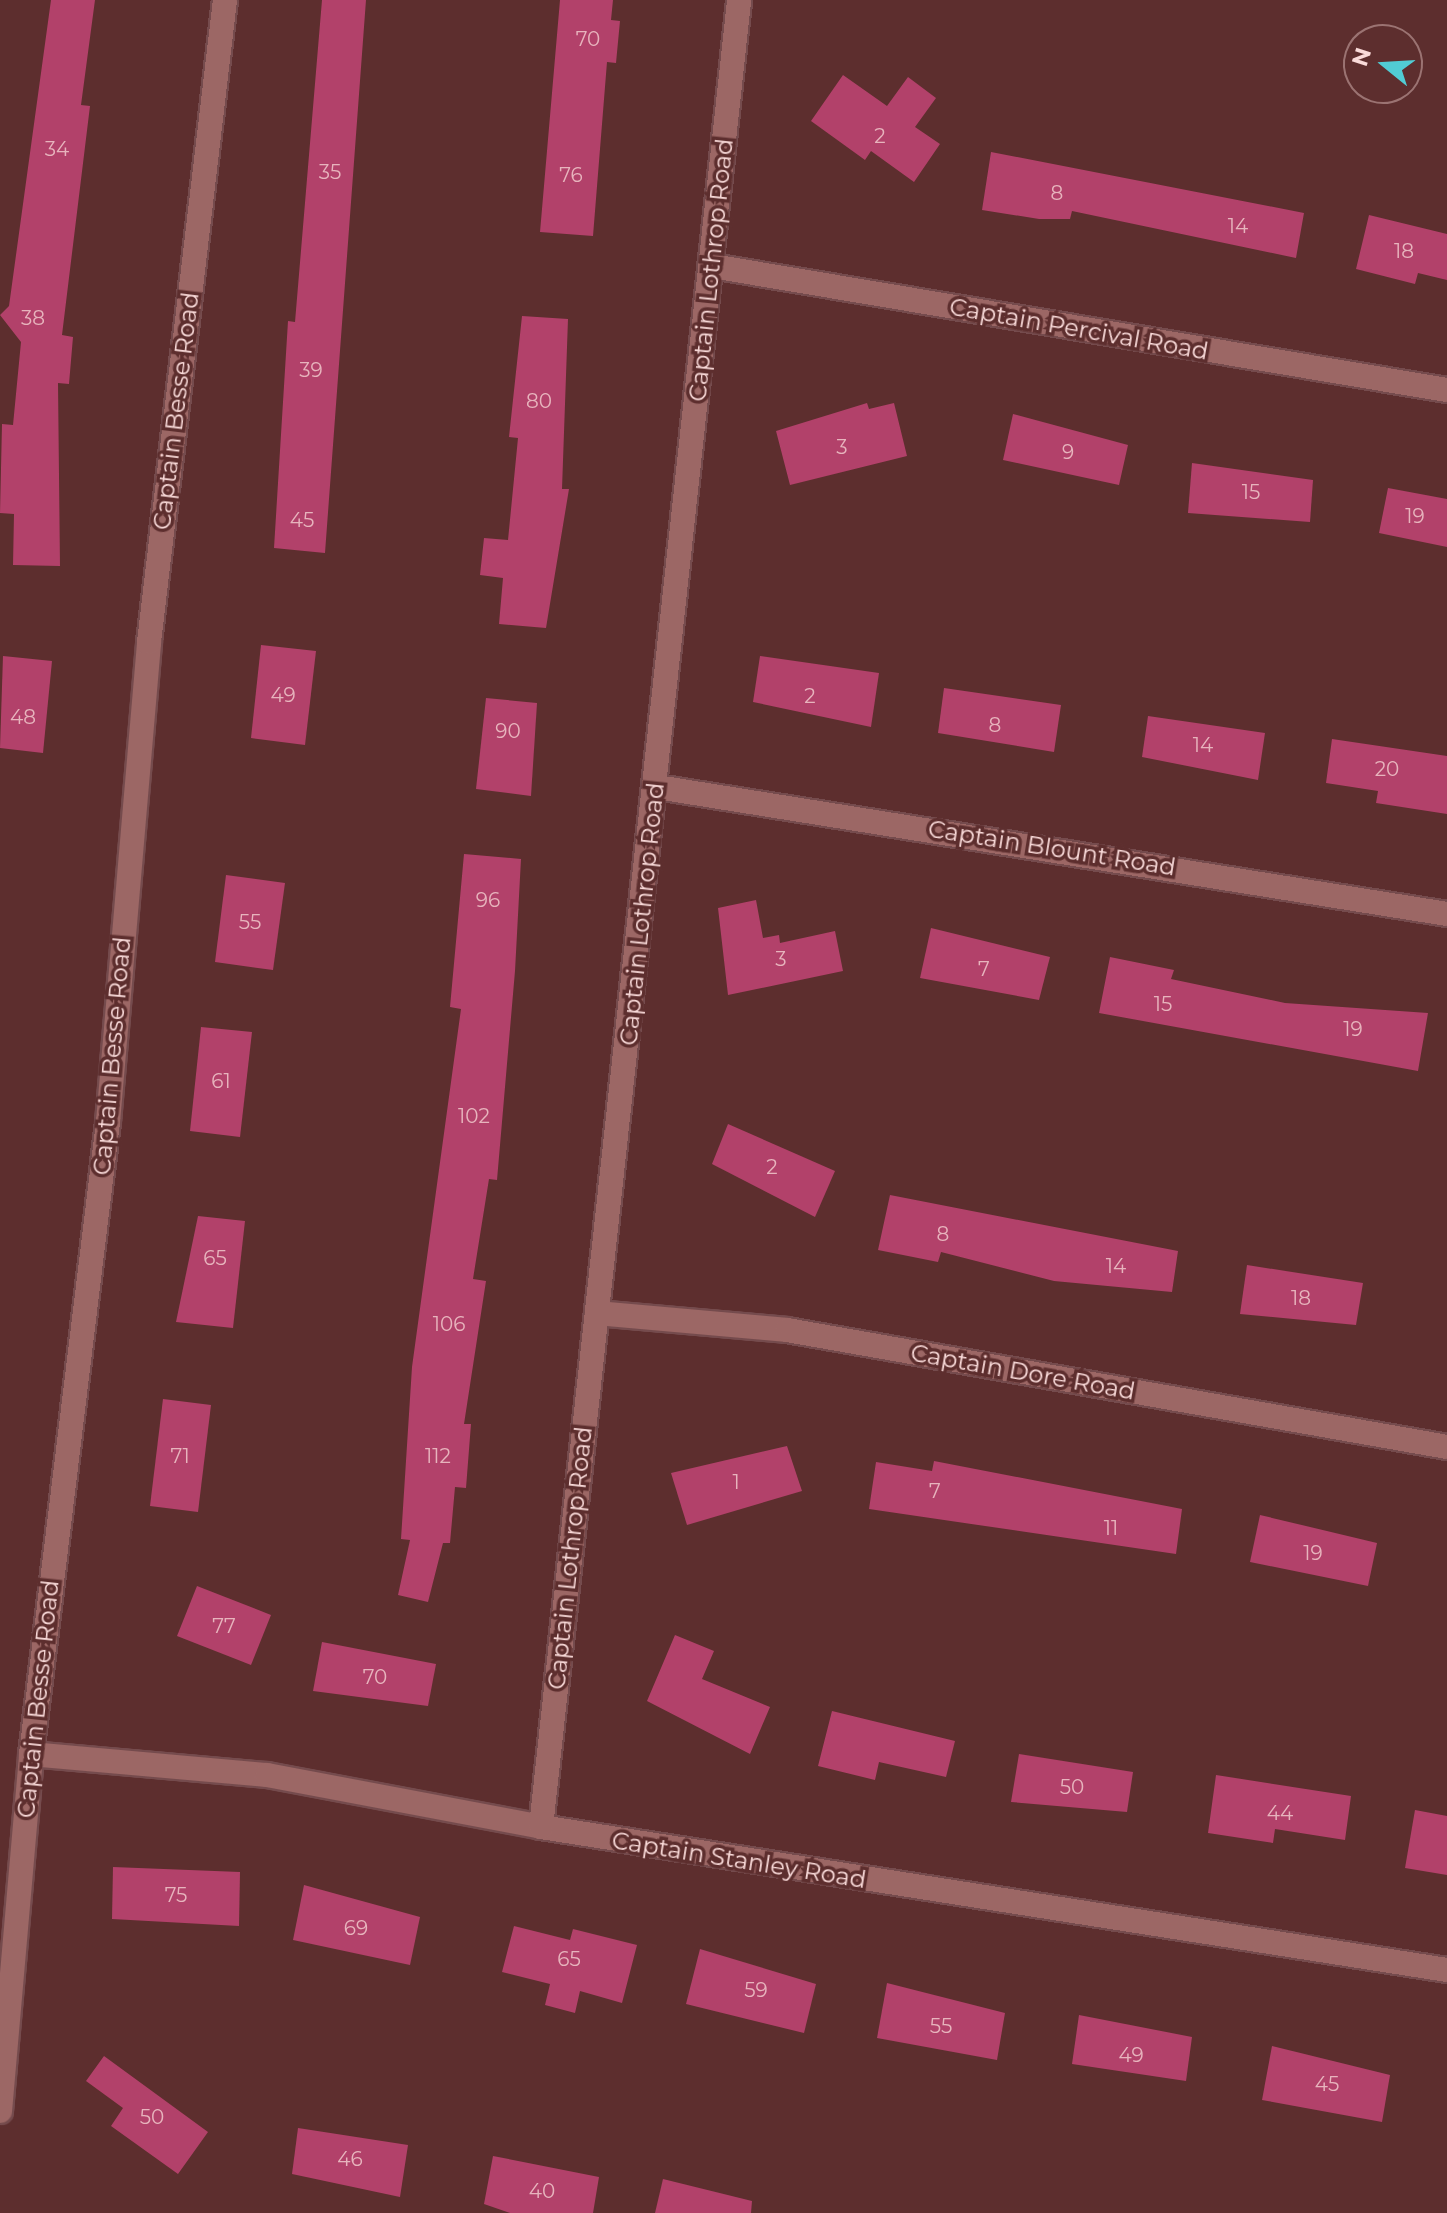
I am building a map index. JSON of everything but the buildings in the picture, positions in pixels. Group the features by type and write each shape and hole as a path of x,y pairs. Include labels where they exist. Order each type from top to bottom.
{"street":[{"name":"Captain Besse Road","path":"0,2111 31,1754 108,1122 149,642 225,0"},
{"name":"Captain Lothrop Road","path":"541,1827 657,787 739,0"},
{"name":"Captain Percival Road","path":"712,266 1447,390"},
{"name":"Captain Blount Road","path":"657,787 1447,914"},
{"name":"Captain Dore Road","path":"597,1313 787,1330 1447,1447"},
{"name":"Captain Stanley Road","path":"31,1754 267,1775 541,1827 1447,1970"}]}
